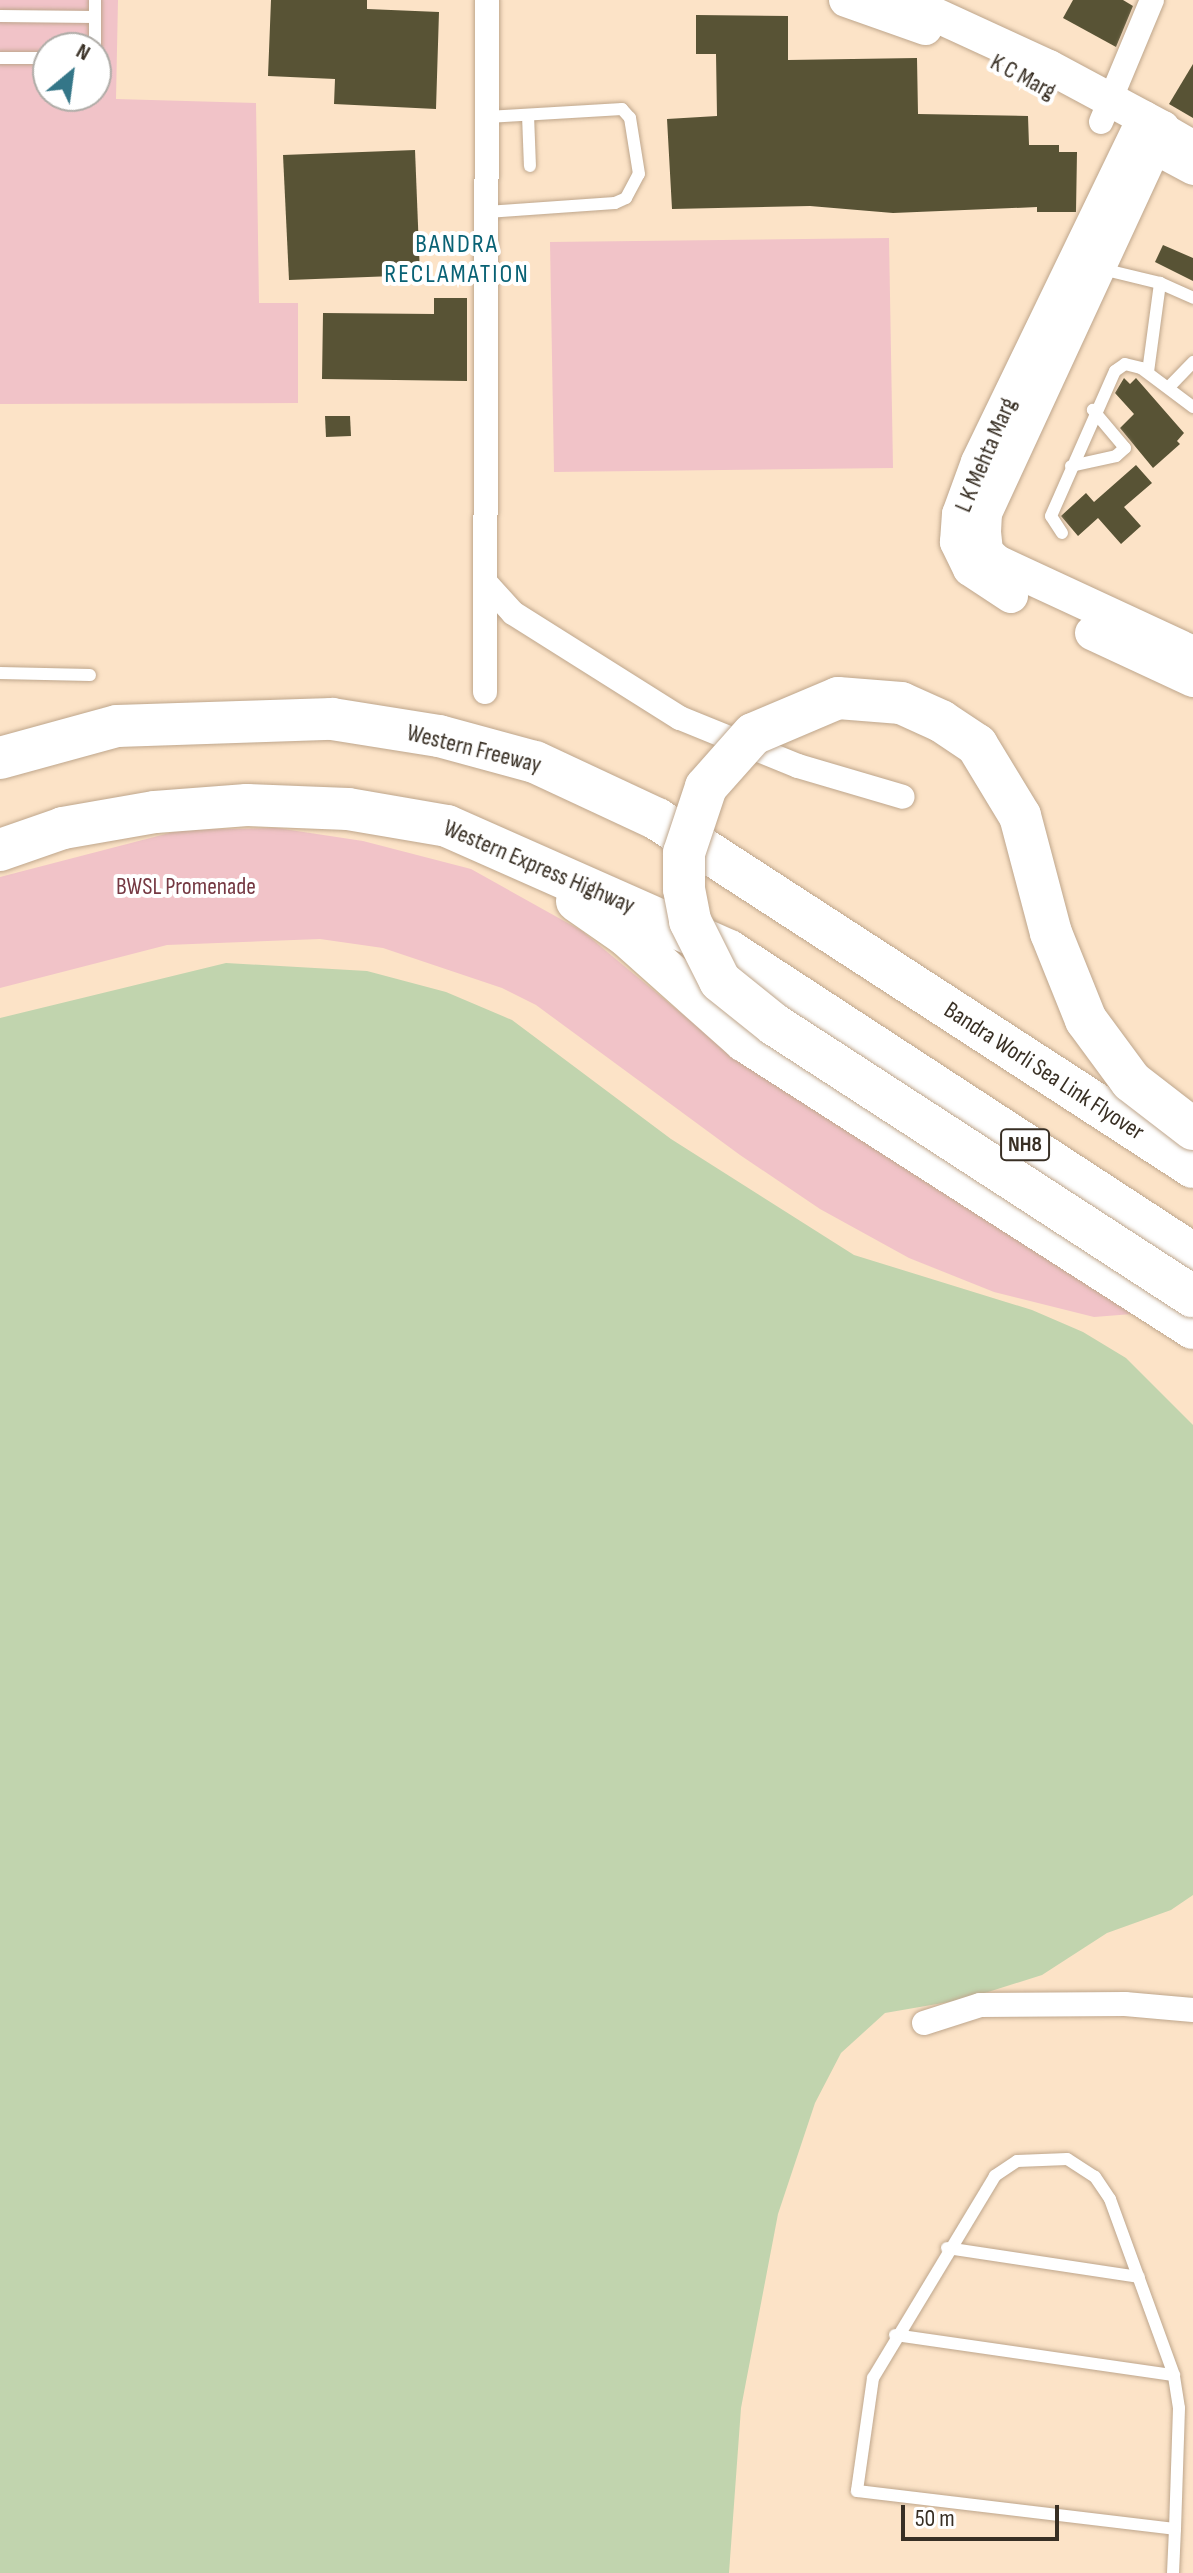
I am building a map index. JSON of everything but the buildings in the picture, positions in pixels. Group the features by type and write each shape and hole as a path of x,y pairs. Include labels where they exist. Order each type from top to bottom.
{"highway":[{"path":"1193,1129 1131,1081 1086,1020 1051,933 1020,816 977,745 941,721 901,703 838,698 753,734 706,787 684,853 684,889 690,921 720,981 775,1025 1193,1296"},
{"name":"Western Freeway","path":"0,758 117,726 211,719 332,719 439,736 535,762 644,812 895,976"},
{"name":"Western Express Highway","path":"0,850 63,828 247,805 348,809 459,831 729,951 1193,1254"},
{"path":"459,831 626,935 745,1041 1193,1328"},
{"name":"Bandra Worli Sea Link Flyover","path":"895,976 1193,1167"}],"main road":[{"name":"K C Marg","path":"846,0 930,29 1148,133"},
{"name":"K C Marg","path":"903,0 945,16 1106,112"},
{"name":"L K Mehta Marg","path":"1148,133 1008,430 959,514 957,542 970,569 1003,592 1192,671"},
{"name":"L K Mehta Marg","path":"1073,293 1099,268 1110,214"}],"street":[{"path":"485,692 487,0"},
{"path":"1106,112 1152,0"},
{"name":"K C Marg","path":"1148,133 1193,145"},
{"name":"K C Marg","path":"1148,133 1193,170"},
{"path":"485,582 513,613 680,718 798,766 903,797"},
{"path":"924,2023 980,2005 1125,2004 1193,2010"}],"lane":[{"path":"95,0 95,32"},
{"path":"0,16 95,17"},
{"path":"0,58 32,58"},
{"path":"487,117 627,113 639,174 633,189 615,203 487,212"},
{"path":"528,115 530,166"},
{"path":"1099,268 1160,283 1193,298"},
{"path":"1148,372 1160,283"},
{"path":"1169,387 1193,362"},
{"path":"1062,533 1051,516 1093,410 1121,366 1148,372 1193,407"},
{"path":"1071,466 1116,456 1125,448 1093,410"},
{"path":"0,673 90,675"},
{"path":"1173,2573 1175,2529 1179,2408 1174,2375 1110,2199 1095,2177 1067,2159 1017,2161 995,2176 947,2248 873,2378 857,2491 1175,2529"},
{"path":"947,2248 1139,2277"},
{"path":"895,2335 1174,2375"}],"green space":[{"path":"0,0 118,0 116,99 256,103 259,303 298,303 298,403 0,404"},
{"path":"889,238 893,468 554,472 550,242"},
{"name":"BWSL Promenade","path":"277,828 363,841 471,869 582,931 723,1048 1132,1314 1094,1317 994,1292 909,1258 820,1209 740,1155 536,1005 502,988 383,948 320,939 167,945 0,988 0,877 181,830"}],"shaded area":[{"path":"226,963 367,971 446,992 512,1020 671,1139 854,1255 1032,1310 1083,1332 1126,1358 1193,1425 1193,1895 1171,1910 1107,1933 1042,1975 966,1999 885,2013 841,2053 815,2103 778,2214 741,2408 729,2573 0,2573 0,1018"}],"district":[{"name":"BANDRA RECLAMATION","path":"457,260"}]}
